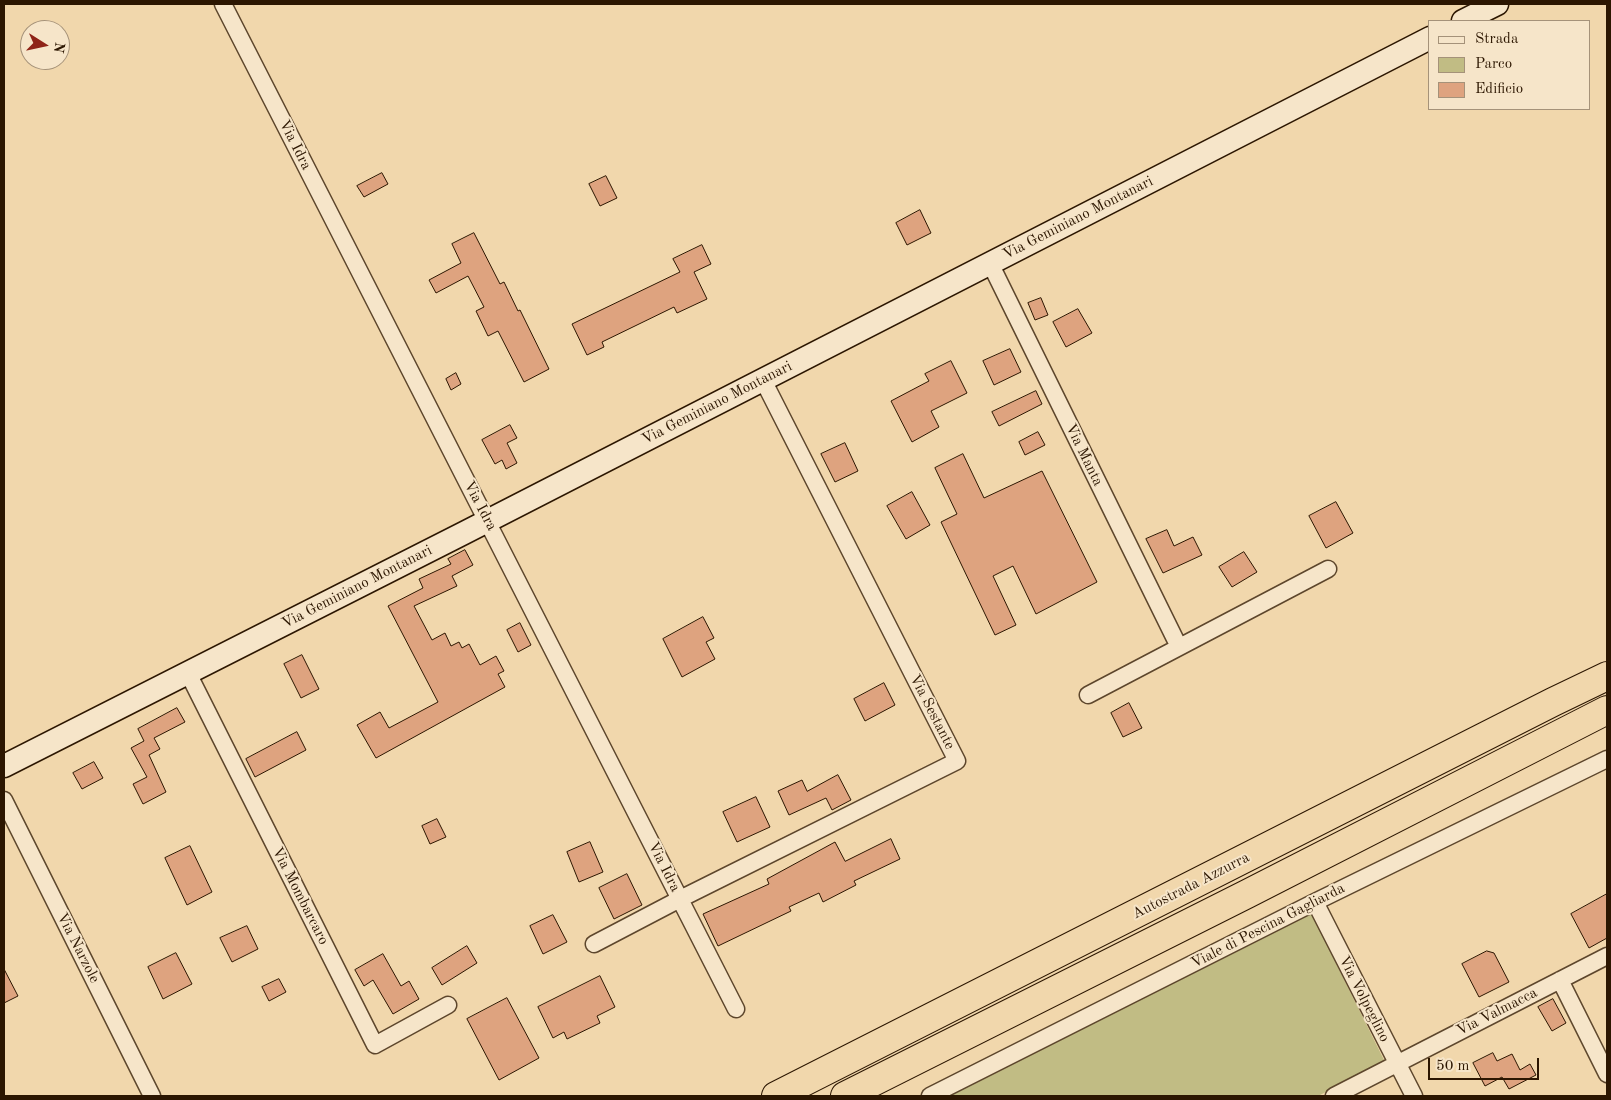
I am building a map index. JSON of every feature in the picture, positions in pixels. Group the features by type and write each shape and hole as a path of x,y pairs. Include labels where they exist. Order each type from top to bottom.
{"highway":[{"name":"Autostrada Azzurra","path":"776,1096 1607,676"},
{"path":"845,1096 1238,899 1607,710"}],"street":[{"name":"Via Idra","path":"223,4 736,1009"},
{"path":"1465,20 1497,4"},
{"name":"Via Geminiano Montanari","path":"4,766 1428,39"},
{"name":"Via Manta","path":"990,263 1179,647"},
{"name":"Via Sestante","path":"594,944 680,899 957,762 763,380"},
{"path":"1088,695 1328,569"},
{"name":"Via Mombarcaro","path":"188,673 375,1045 448,1005"},
{"name":"Viale di Pescina Gagliarda","path":"930,1096 1315,902 1607,759"},
{"name":"Via Narzole","path":"4,800 152,1096"},
{"name":"Via Volpeglino","path":"1315,902 1414,1096"},
{"name":"Via Valmacca","path":"1334,1096 1607,956"},
{"path":"1560,980 1607,1074"}],"green space":[{"path":"1311,913 1385,1062 1318,1096 945,1096"}],"building":[{"path":"382,173 388,184 364,197 357,186"},
{"path":"606,176 617,198 600,206 589,184"},
{"path":"920,210 931,233 907,245 896,223"},
{"path":"474,233 500,284 504,282 518,311 520,310 549,369 524,382 498,331 488,336 476,311 484,307 468,276 436,293 429,280 461,263 452,244"},
{"path":"702,245 711,264 694,272 707,299 677,313 674,307 602,342 604,347 587,355 572,324 680,272 673,259"},
{"path":"1041,298 1048,315 1035,320 1028,303"},
{"path":"1078,309 1092,333 1066,347 1053,322"},
{"path":"1010,349 1021,372 994,385 983,361"},
{"path":"951,361 967,393 931,411 939,427 912,442 891,401 929,381 925,374"},
{"path":"456,373 461,384 451,390 446,379"},
{"path":"1036,391 1042,404 999,426 992,412"},
{"path":"510,425 517,438 507,443 517,463 506,469 502,460 495,464 482,440"},
{"path":"1038,432 1045,445 1025,455 1019,442"},
{"path":"845,443 858,471 835,482 821,454"},
{"path":"963,454 984,498 1042,471 1097,582 1036,614 1013,566 993,576 1016,625 995,635 941,522 957,514 935,468"},
{"path":"912,492 930,525 906,539 887,506"},
{"path":"1336,502 1353,533 1326,548 1309,516"},
{"path":"1167,530 1174,546 1193,537 1202,555 1163,573 1146,539"},
{"path":"465,550 473,565 452,576 457,586 414,606 432,640 445,633 451,646 459,642 462,648 469,644 480,665 496,656 504,671 498,674 505,687 376,758 357,725 380,712 389,728 438,702 388,606 423,588 419,579 451,564 448,559"},
{"path":"1244,552 1257,572 1232,587 1219,567"},
{"path":"703,617 714,638 706,642 715,659 682,677 663,639"},
{"path":"520,623 531,645 518,652 507,630"},
{"path":"302,655 319,689 301,698 284,664"},
{"path":"884,683 895,705 865,721 854,699"},
{"path":"1129,703 1142,728 1123,737 1111,713"},
{"path":"177,708 185,722 154,738 160,749 149,755 166,792 143,804 133,784 147,777 131,748 144,741 138,729"},
{"path":"297,732 306,750 255,777 246,759"},
{"path":"94,762 103,778 82,789 73,773"},
{"path":"838,775 851,800 832,810 826,798 789,815 778,791 802,780 807,791"},
{"path":"756,797 770,827 737,842 723,812"},
{"path":"437,819 446,837 430,844 422,826"},
{"path":"891,839 900,859 854,881 856,885 823,902 819,893 789,907 791,911 718,946 703,914 769,884 767,879 835,842 845,861"},
{"path":"590,842 603,872 579,882 567,852"},
{"path":"190,846 212,892 187,905 165,858"},
{"path":"627,874 642,905 614,919 599,888"},
{"path":"1607,894 1607,938 1589,948 1571,914"},
{"path":"553,915 567,942 543,954 530,926"},
{"path":"247,926 258,949 232,962 220,938"},
{"path":"467,946 477,963 442,985 432,968"},
{"path":"1487,951 1494,953 1509,982 1479,997 1462,964"},
{"path":"176,953 192,984 163,999 148,967"},
{"path":"383,954 401,986 409,981 419,999 393,1014 373,980 364,986 355,970"},
{"path":"4,969 18,996 4,1003"},
{"path":"600,976 615,1007 597,1016 600,1023 567,1039 564,1032 553,1038 538,1007"},
{"path":"279,979 286,992 269,1001 262,987"},
{"path":"507,998 539,1058 499,1080 467,1019"},
{"path":"1553,999 1566,1023 1552,1031 1538,1007"},
{"path":"1493,1053 1497,1061 1512,1054 1520,1070 1530,1064 1536,1075 1509,1089 1502,1077 1485,1086 1473,1063"}]}
